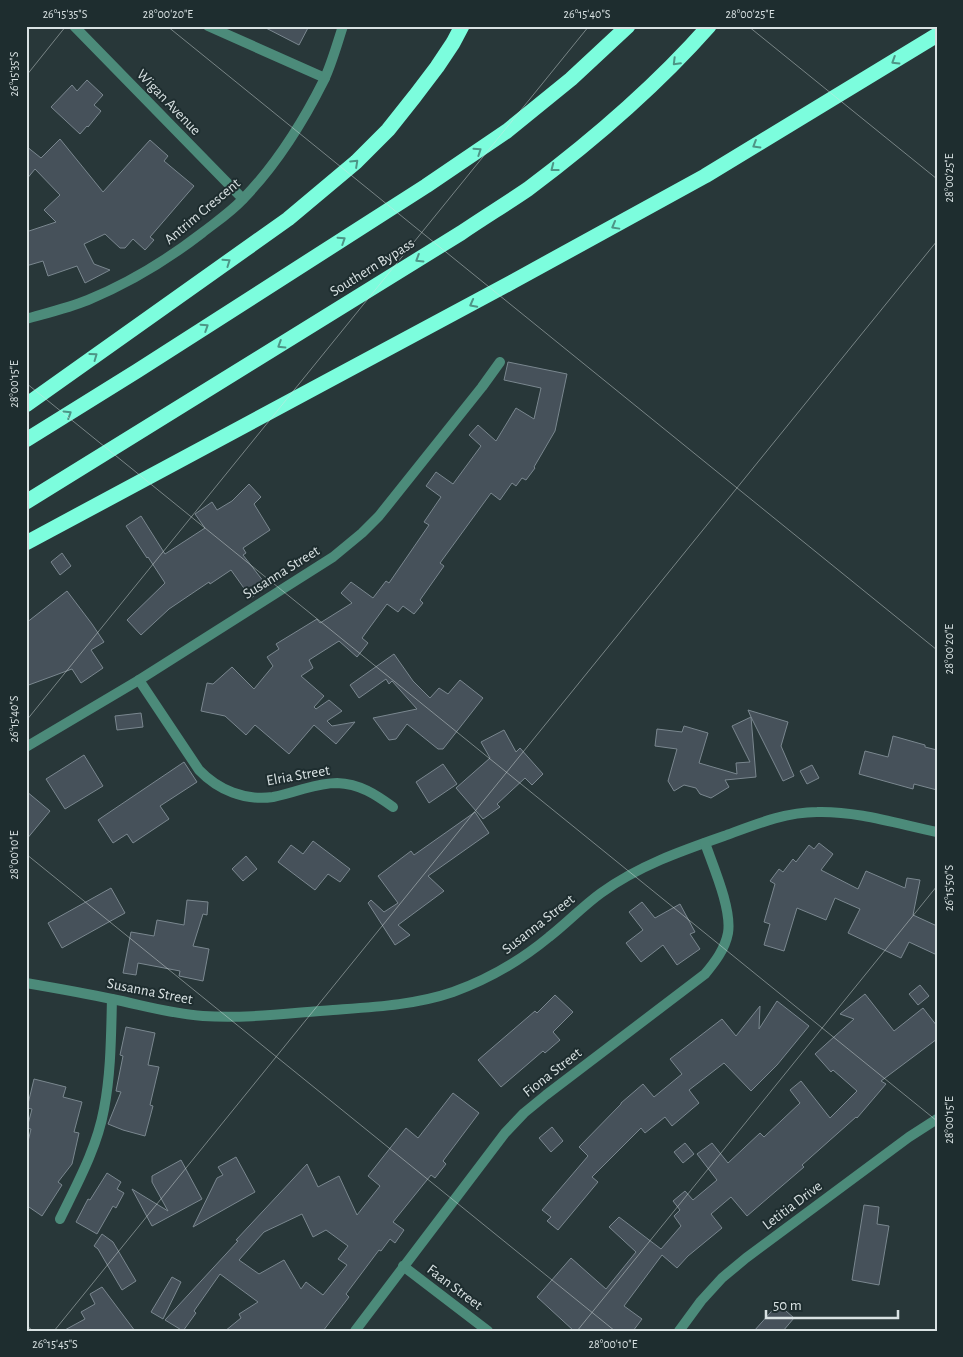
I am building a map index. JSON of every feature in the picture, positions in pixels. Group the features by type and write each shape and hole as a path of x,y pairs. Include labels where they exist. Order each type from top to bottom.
{"highway":[{"path":"26,405 288,219 356,162 388,130 415,96 437,67 462,26"},
{"path":"26,440 426,186 507,131 571,78 628,26"},
{"name":"Southern Bypass","path":"26,502 453,238 526,190 576,151 650,87 710,26"},
{"path":"26,543 520,278 705,176 937,36"}],"street":[{"name":"Wigan Avenue","path":"74,26 243,199"},
{"path":"208,26 325,78"},
{"name":"Antrim Crescent","path":"26,319 88,300 141,275 175,254 243,199 269,170 293,135 325,78 343,26"},
{"name":"Susanna Street","path":"26,747 139,680 333,557 351,543 384,510 500,362"},
{"name":"Elria Street","path":"139,680 199,770 208,779 230,791 255,797 272,797 323,784 337,783 357,786 372,792 393,807"},
{"name":"Susanna Street","path":"26,983 172,1012 222,1017 355,1009 422,1001 450,993 500,972 534,950 598,895 634,872 656,861 762,822 791,815 838,812 937,832"},
{"name":"Fiona Street","path":"355,1331 506,1133 524,1113 705,974 716,962 728,933 728,918 725,902 705,843"},
{"path":"60,1219 84,1169 96,1139 104,1111 109,1079 112,999"},
{"name":"Letitia Drive","path":"679,1331 701,1301 722,1278 740,1263 909,1137 937,1119"},
{"name":"Faan Street","path":"404,1266 488,1331"}],"building":[{"path":"262,26 309,26 299,45"},
{"path":"87,80 103,95 94,105 101,111 80,134 51,107 72,85 77,91"},
{"path":"60,139 103,192 150,140 168,156 164,161 194,186 150,237 154,240 145,250 133,239 125,248 120,248 105,234 84,244 94,264 110,270 85,283 77,266 48,276 43,261 26,266 26,232 56,222 44,210 60,195 35,169 26,180 26,146 41,158"},
{"path":"508,362 567,374 555,431 535,468 526,480 522,478 516,486 512,483 500,500 491,493 440,563 444,566 420,600 423,603 414,614 403,606 398,612 387,604 362,638 368,643 357,657 339,641 309,660 313,668 301,676 324,696 314,707 316,709 329,700 342,711 327,721 332,726 355,722 336,744 314,725 289,754 255,725 246,735 225,716 201,711 207,683 213,684 232,667 254,689 273,666 267,657 279,649 276,644 317,619 320,623 352,603 341,593 351,582 373,598 386,581 389,583 429,525 424,522 441,497 426,486 436,472 453,484 481,446 469,435 478,425 496,441 516,408 534,419 541,388 504,380"},
{"path":"249,484 261,497 254,504 270,530 243,548 246,553 243,555 267,586 251,598 231,570 210,584 209,582 169,609 141,635 127,620 165,583 126,526 141,516 165,554 205,528 195,514 212,502 217,510 232,501"},
{"path":"62,553 71,566 60,575 51,562"},
{"path":"67,591 104,642 91,650 103,668 81,683 72,669 26,686 26,623"},
{"path":"394,654 413,681 430,698 439,688 448,694 460,680 483,698 443,749 438,749 407,724 396,739 389,740 373,718 417,709 392,681 389,684 386,679 359,698 350,685"},
{"path":"748,710 788,722 781,746 794,776 783,781"},
{"path":"141,713 143,727 117,730 115,716"},
{"path":"751,717 756,777 725,780 729,787 711,798 700,794 696,788 684,785 674,791 668,781 677,749 655,746 657,729 682,732 684,726 708,733 699,763 737,774 736,763 750,762 732,726"},
{"path":"504,730 516,752 520,748 543,774 532,785 525,778 497,804 500,807 483,819 456,788 490,758 481,742"},
{"path":"893,736 937,750 937,790 914,784 913,789 859,774 865,751 888,757"},
{"path":"84,755 103,786 65,809 46,779"},
{"path":"184,762 197,782 160,806 169,819 133,843 127,834 113,843 98,820"},
{"path":"443,764 457,784 429,803 416,782"},
{"path":"812,765 819,778 807,784 800,771"},
{"path":"26,791 50,811 26,840"},
{"path":"475,812 489,833 428,876 444,891 398,925 410,935 395,945 368,903 371,900 384,912 398,903 378,876 411,851 414,855"},
{"path":"313,841 350,869 340,882 328,874 315,890 278,862 291,845 303,854"},
{"path":"819,843 833,854 821,870 858,889 866,871 905,888 907,878 920,880 913,915 937,926 937,955 909,942 901,958 848,933 860,909 835,898 826,920 797,908 784,951 764,945 770,924 764,922 775,884 770,881 779,869 783,872 793,859 796,862 809,845 814,849"},
{"path":"246,856 257,869 243,881 232,869"},
{"path":"111,888 125,913 62,948 48,923"},
{"path":"187,900 208,902 207,915 203,914 193,946 209,949 203,981 179,976 180,971 138,963 136,975 123,973 131,932 154,936 157,920 184,925"},
{"path":"642,902 655,918 680,904 695,932 690,934 700,949 677,965 663,945 641,962 626,943 643,930 629,912"},
{"path":"920,985 929,996 918,1005 909,994"},
{"path":"865,994 894,1031 923,1008 937,1026 937,1039 881,1081 886,1084 857,1118 747,1216 731,1197 711,1214 722,1228 688,1256 677,1268 662,1255 624,1306 642,1319 633,1331 574,1331 537,1297 571,1258 606,1289 636,1252 609,1227 619,1217 661,1249 681,1226 674,1216 680,1210 673,1201 685,1191 693,1200 717,1180 697,1154 712,1143 728,1163 760,1133 764,1137 800,1103 790,1090 801,1081 830,1118 857,1091 833,1070 831,1072 815,1054 854,1019 840,1014"},
{"path":"555,995 573,1012 553,1032 560,1040 545,1053 543,1051 501,1087 478,1060 535,1011 537,1013"},
{"path":"777,1001 809,1026 777,1065 751,1091 724,1063 689,1090 699,1103 672,1126 665,1117 645,1133 641,1128 592,1177 598,1182 558,1230 547,1221 551,1217 542,1210 588,1156 579,1147 621,1103 643,1084 654,1097 682,1074 670,1059 722,1019 736,1036 760,1006 759,1029"},
{"path":"126,1027 155,1033 148,1065 159,1067 150,1105 153,1106 145,1136 108,1124 121,1092 116,1091 123,1056 120,1055"},
{"path":"34,1079 66,1087 63,1097 82,1102 74,1132 79,1133 72,1164 58,1182 62,1185 42,1216 26,1205 26,1150 31,1129 27,1128 32,1109 27,1108"},
{"path":"453,1093 479,1113 443,1161 446,1164 435,1178 431,1175 393,1222 404,1230 395,1243 390,1239 381,1251 379,1250 346,1294 349,1297 323,1331 225,1331 241,1318 239,1314 258,1302 220,1274 194,1311 196,1313 183,1331 165,1320 307,1164 318,1187 339,1176 357,1215 380,1186 368,1176 406,1128 418,1138","holes":["302,1214 313,1237 326,1230 348,1246 338,1259 347,1265 323,1295 306,1282 301,1289 284,1260 259,1274 239,1260 264,1232"]},
{"path":"552,1127 563,1141 551,1152 539,1138"},
{"path":"685,1143 694,1154 683,1163 674,1152"},
{"path":"236,1157 255,1192 193,1227 217,1178 223,1175 218,1167"},
{"path":"181,1160 202,1199 152,1226 132,1189 168,1211 152,1182 152,1176"},
{"path":"107,1173 121,1182 117,1189 124,1193 116,1208 113,1206 97,1234 76,1222 88,1199 90,1200"},
{"path":"864,1205 879,1207 877,1224 889,1226 879,1285 852,1280"},
{"path":"102,1234 113,1242 136,1281 122,1290 98,1249 94,1246"},
{"path":"172,1277 181,1282 163,1319 151,1312"},
{"path":"102,1287 135,1331 63,1331 85,1319 81,1312 95,1304 90,1294"},
{"path":"778,1304 794,1318 783,1331 754,1331"}]}
